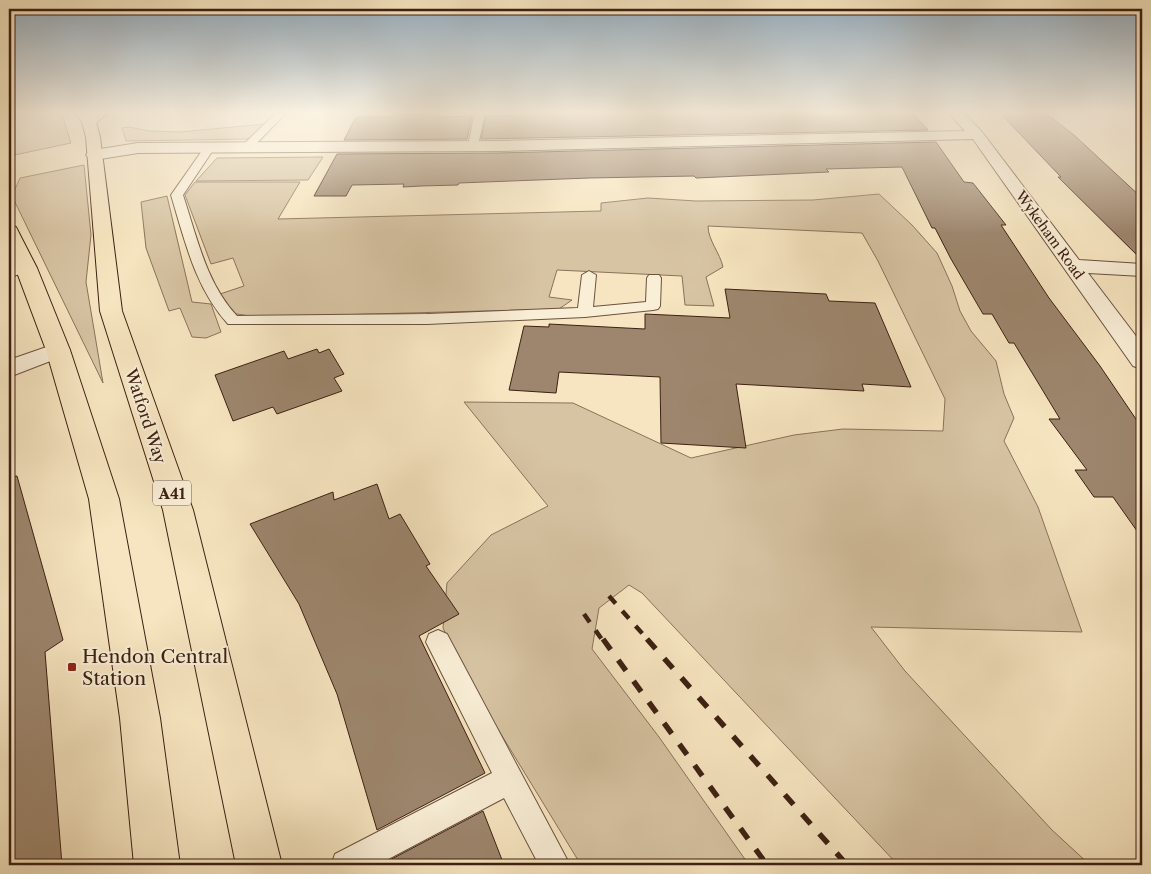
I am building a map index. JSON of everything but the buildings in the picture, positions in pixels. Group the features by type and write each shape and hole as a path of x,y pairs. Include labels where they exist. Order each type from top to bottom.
{"highway":[{"name":"Watford Way","path":"94,155 111,311 178,510 259,865"},
{"path":"9,231 18,271 58,350 104,499 140,718 157,865"}],"street":[{"path":"94,155 108,153"},
{"name":"Wykeham Road","path":"989,153 1142,361"},
{"path":"1074,266 1142,270"},
{"path":"9,369 58,350"}],"lane":[{"path":"205,153 177,195 210,293 222,311 233,321 427,319 585,312 653,306 654,278"},
{"path":"585,312 589,275"},
{"path":"438,642 555,865"},
{"path":"346,865 510,779"}],"shaded area":[{"path":"10,153 25,153 10,156"},
{"path":"323,157 308,180 196,181 217,158"},
{"path":"84,165 91,235 86,282 103,383 12,196 20,178"},
{"path":"195,182 300,182 278,219 601,211 601,203 648,198 696,201 813,200 879,194 912,225 937,253 952,286 960,311 971,331 996,361 1004,394 1014,418 1004,441 1038,507 1082,632 871,627 905,671 1052,830 1090,865 898,865 642,593 629,585 599,608 592,649 659,737 749,865 581,865 474,690 443,628 447,583 491,535 548,506 464,402 573,403 691,458 794,435 843,429 943,431 945,399 878,261 862,233 708,226 710,236 723,267 706,277 714,306 685,305 682,276 557,270 549,297 572,300 559,309 256,317 231,313 220,294 244,286 233,258 211,264 185,195"},
{"path":"167,196 192,302 211,304 221,332 206,338 192,337 180,308 169,311 146,248 141,202"}],"railway":[{"path":"609,596 649,641"},
{"path":"584,614 603,641"},
{"path":"603,639 767,865"},
{"path":"647,639 847,865"}],"place":[{"name":"Hendon Central Station","path":"72,667"}]}
